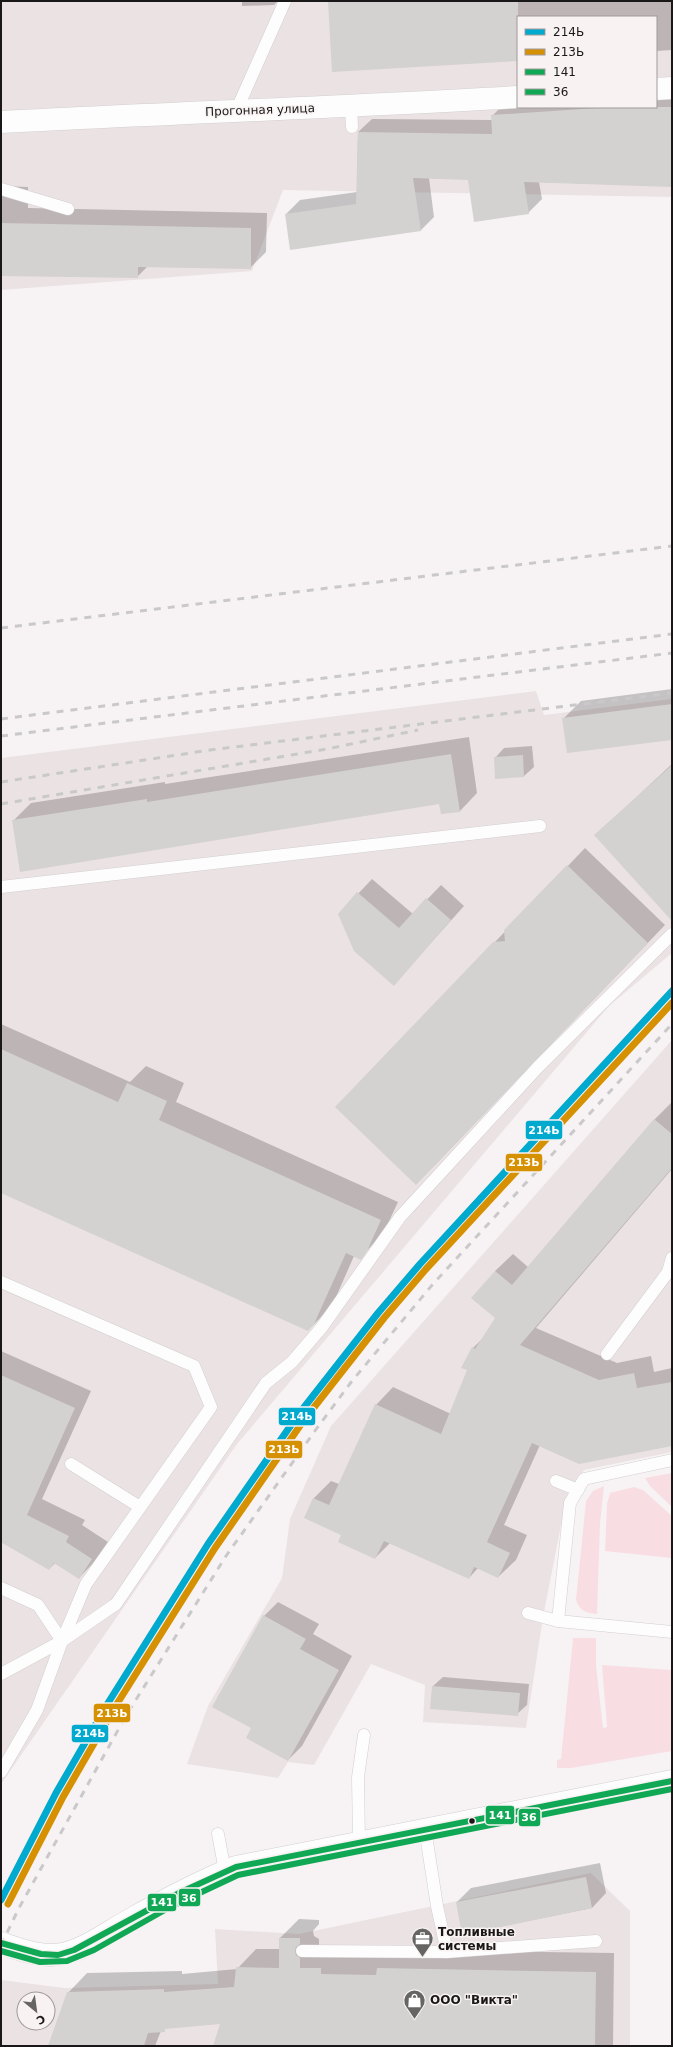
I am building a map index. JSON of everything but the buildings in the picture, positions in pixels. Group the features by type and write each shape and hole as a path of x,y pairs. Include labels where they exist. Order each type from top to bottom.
{"street":[{"path":"657,89 672,88"},
{"name":"Прогонная улица","path":"1,122 237,109 263,117 351,117 517,97"},
{"path":"1,1943 20,1950 45,1955 66,1953 96,1940 168,1898 236,1867 672,1781"}],"lane":[{"path":"237,109 285,1"},
{"path":"1,189 68,209"},
{"path":"1,887 540,826"},
{"path":"1,1674 62,1641 116,1604 266,1383 292,1362 322,1327 400,1217 538,1067 672,934"},
{"path":"607,1354 668,1272 672,1258"},
{"path":"1,1282 194,1366 211,1407 86,1584 62,1641 37,1710 1,1772"},
{"path":"558,1620 570,1503 584,1479 672,1460"},
{"path":"72,1464 140,1506"},
{"path":"556,1482 578,1490"},
{"path":"1,1588 38,1605 62,1641"},
{"path":"528,1614 558,1620 672,1632"},
{"path":"359,1842 358,1777 364,1735"},
{"path":"425,1829 437,1906 447,1952"},
{"path":"218,1834 225,1871"},
{"path":"302,1951 447,1952 596,1941"}],"shaded area":[{"path":"1,1 672,1 672,197 283,190 252,271 1,290"},
{"path":"536,691 544,715 672,699 672,953 609,1006 237,1444 1,1784 1,758"},
{"path":"672,1040 672,1452 584,1470 566,1500 543,1617 526,1728 423,1722 425,1685 371,1664 314,1765 288,1762 278,1778 187,1764 208,1706 282,1578 290,1519 331,1426"},
{"path":"672,1473 672,1507 650,1486 645,1478"},
{"path":"604,1486 600,1524 597,1614 584,1611 579,1607 576,1600 586,1501 593,1491"},
{"path":"634,1487 643,1490 672,1516 672,1558 605,1551 607,1504 610,1493"},
{"path":"573,1638 596,1638 596,1665 603,1728 607,1727 602,1665 672,1670 672,1751 571,1768 557,1768 557,1760 561,1759"},
{"name":"Топливные системы","path":"591,1873 630,1911 630,2046 1,2046 1,1980 64,1988 218,1984 215,1929 299,1934"}],"railway":[{"path":"1,628 672,546"},
{"path":"1,719 672,634"},
{"path":"1,736 672,653"},
{"path":"1,782 210,750 672,693"},
{"path":"1,804 327,749 418,730"},
{"path":"1,1945 19,1908 127,1714 226,1556 317,1428 352,1381 433,1284 672,1024"}],"transit line":[{"name":"214Ь","path":"1,1900 56,1793 108,1703 208,1544 298,1415 378,1313 420,1264 672,991"},
{"name":"213Ь","path":"8,1904 63,1797 115,1707 215,1548 304,1420 384,1318 426,1269 672,1003"},
{"name":"141","path":"1,1943 41,1954 58,1955 74,1950 181,1892 236,1867 672,1781"},
{"name":"36","path":"1,1951 40,1962 67,1961 94,1950 172,1906 238,1875 672,1789"}],"place":[{"name":"Топливные системы","path":"423,1958"},
{"name":"ООО \"Викта\"","path":"415,2020"}]}
